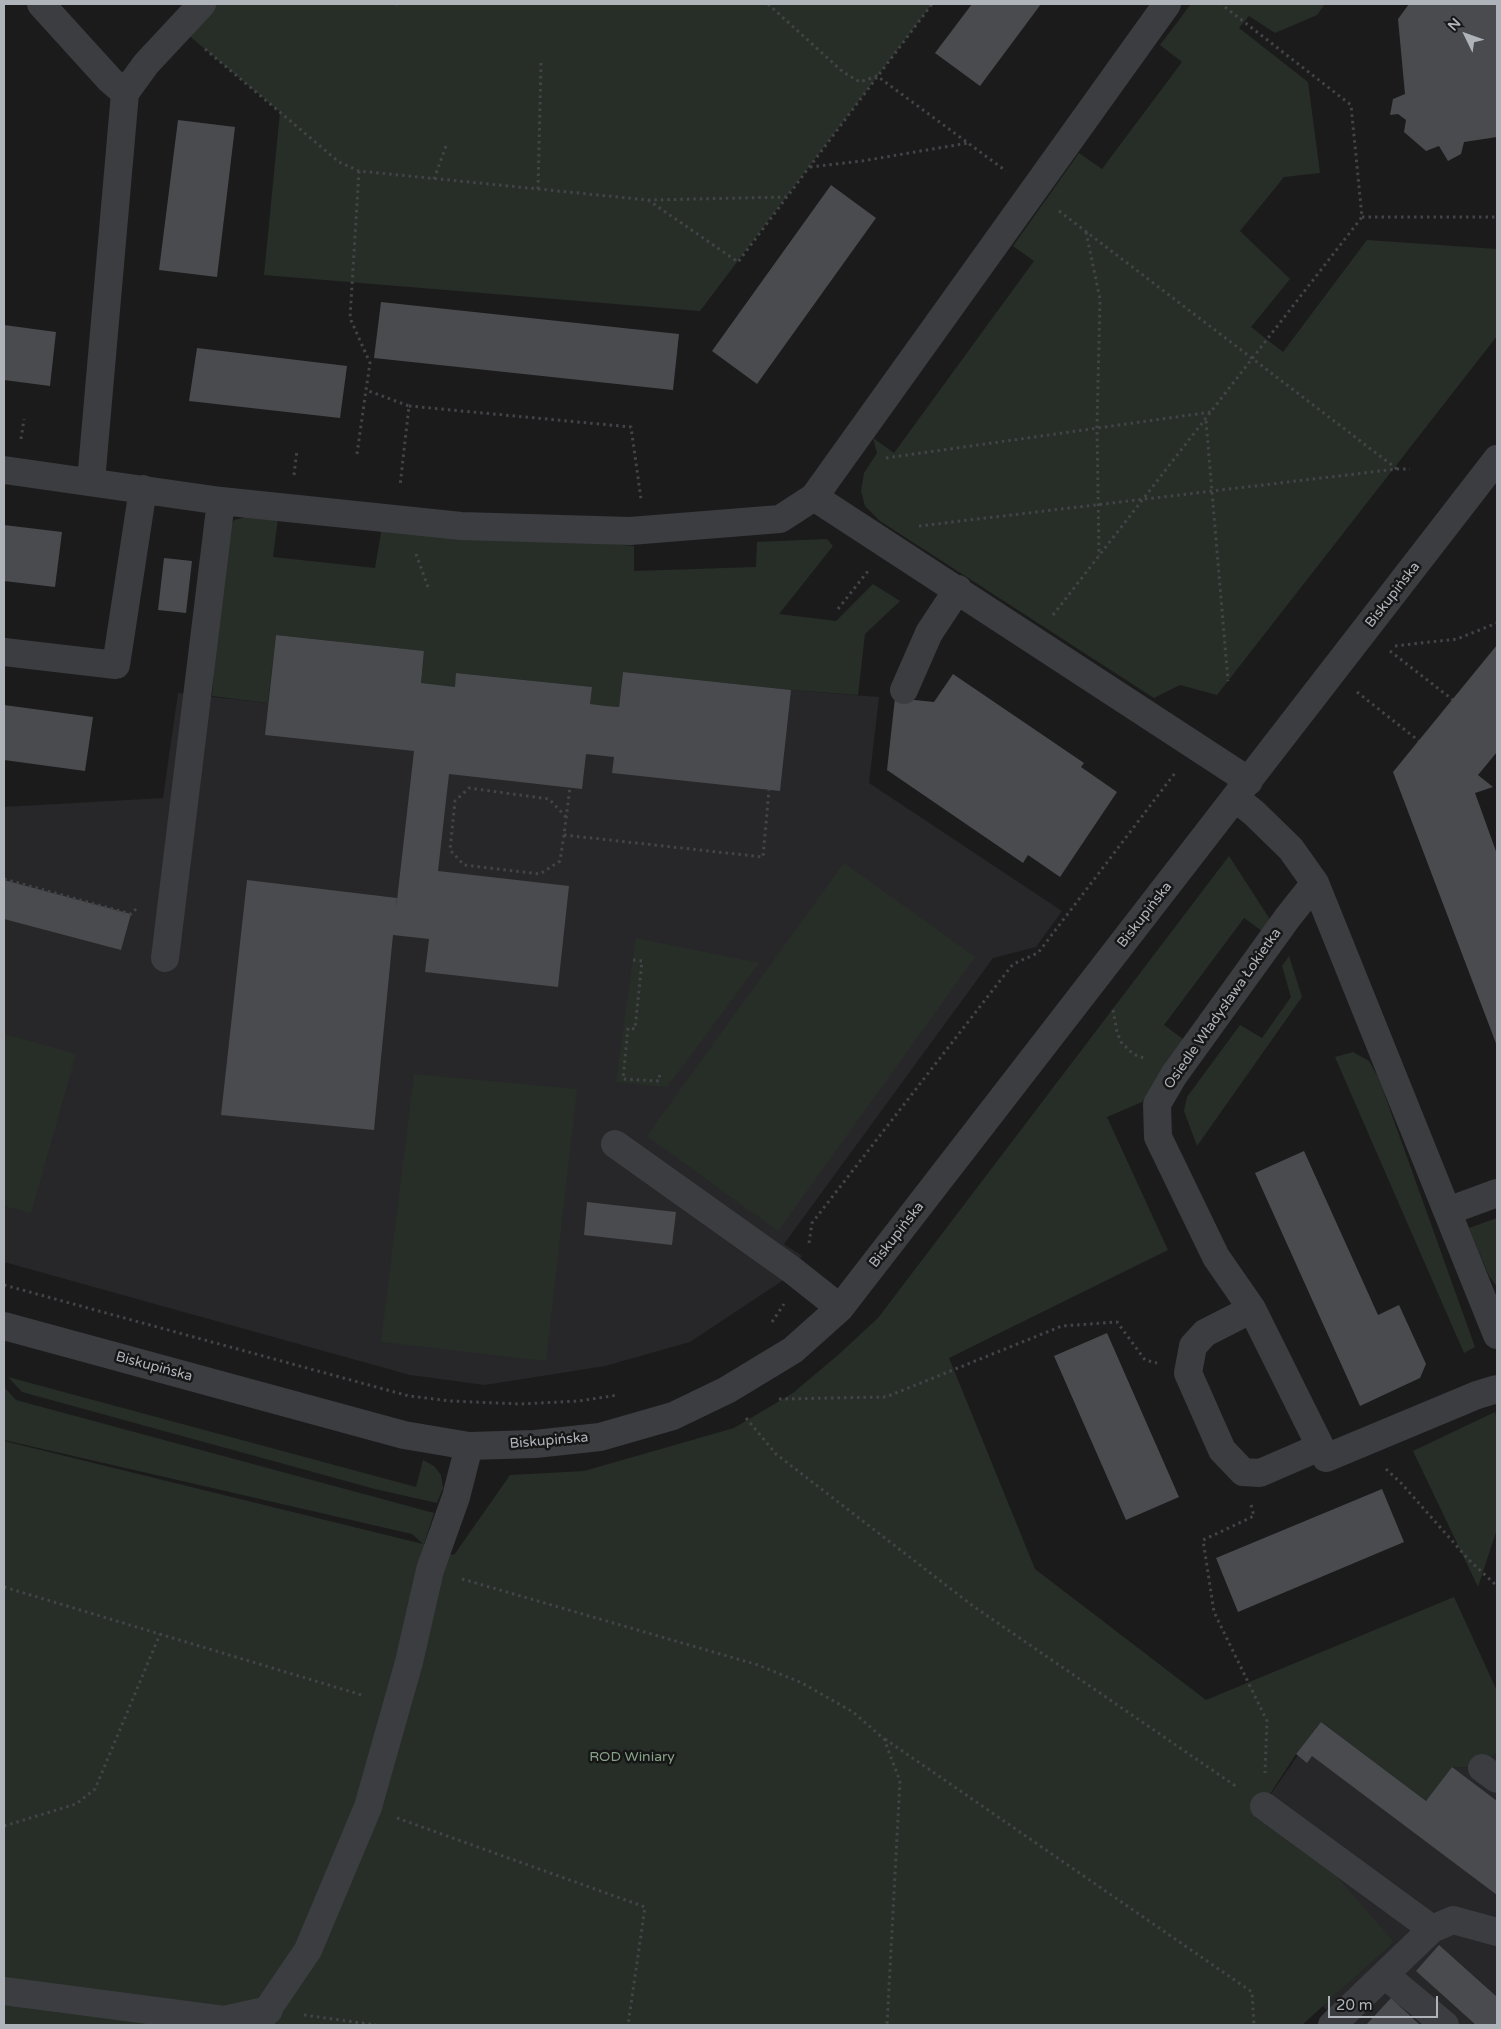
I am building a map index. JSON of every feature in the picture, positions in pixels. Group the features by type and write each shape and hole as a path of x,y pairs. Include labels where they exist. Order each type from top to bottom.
{"street":[{"path":"41,4 124,93"},
{"path":"92,481 124,93 146,64 181,29 202,4"},
{"path":"4,470 92,481 221,502 461,526 630,531 780,520 814,496 1167,4"},
{"name":"Biskupińska","path":"4,1326 404,1435 469,1446 536,1444 600,1437 673,1416 727,1390 793,1350 840,1308 1497,459"},
{"path":"4,652 116,665 143,489"},
{"path":"814,496 1034,638 1242,789 1254,813 1291,849 1315,883 1497,1335"},
{"path":"165,958 221,502"},
{"path":"904,690 929,633 958,589"},
{"name":"Osiedle Władysława Łokietka","path":"1315,883 1288,916 1174,1075 1158,1104 1158,1138 1216,1257 1252,1309 1320,1447"},
{"path":"615,1144 792,1270 840,1308"},
{"path":"1448,1211 1497,1193"},
{"path":"1252,1309 1205,1333 1193,1346 1188,1373 1222,1450 1242,1472 1260,1473 1320,1447 1326,1458 1359,1446 1477,1395 1497,1389"},
{"path":"4,1991 224,2020 263,2018 308,1950 368,1808 397,1705 430,1570 456,1498 469,1446"},
{"path":"1264,1806 1432,1930"},
{"path":"1335,2024 1432,1930 1453,1920 1497,1932"},
{"path":"1385,1975 1445,2025"}],"path":[{"path":"768,4 843,72 860,82 877,76"},
{"path":"648,200 738,262 932,4"},
{"path":"1034,638 1145,499 1362,217 1351,105 1221,4"},
{"path":"181,29 339,162 359,171 648,200 787,197"},
{"path":"538,189 541,62"},
{"path":"877,76 994,162"},
{"path":"809,167 862,161 968,144"},
{"path":"434,180 446,146"},
{"path":"357,454 370,363 350,318 359,171"},
{"path":"1033,191 1396,469"},
{"path":"1362,217 1497,217"},
{"path":"1086,232 1100,299 1097,427 1100,504 1099,557"},
{"path":"366,390 409,406 631,428 641,501"},
{"path":"400,486 409,406"},
{"path":"886,458 1211,412"},
{"path":"1206,419 1228,682"},
{"path":"294,474 296,450"},
{"path":"912,527 1396,469 1410,469"},
{"path":"414,549 428,587"},
{"path":"838,609 871,567"},
{"path":"1453,700 1384,647 1422,645 1457,639 1497,623"},
{"path":"1352,688 1419,741"},
{"path":"566,817 549,798 469,788 455,801 450,850 464,865 540,874 560,861 570,788"},
{"path":"564,835 763,857 769,790"},
{"path":"4,880 131,914 136,910"},
{"path":"633,960 642,961 635,1029 628,1028 623,1079 659,1081 660,1071"},
{"path":"1113,1008 1117,1032 1122,1042 1133,1054 1154,1061 1174,1075"},
{"path":"774,1399 886,1397 1062,1326 1117,1322 1145,1360 1188,1373"},
{"path":"727,1390 740,1411 776,1454 965,1600 1264,1806"},
{"path":"1359,1446 1401,1483 1469,1560 1497,1586"},
{"path":"1242,1472 1254,1516 1203,1540 1214,1612 1267,1721 1264,1806"},
{"path":"430,1570 758,1664 802,1683 853,1712 884,1739 1252,1992 1254,2025"},
{"path":"4,1586 397,1705"},
{"path":"4,1826 76,1804 95,1790 160,1634"},
{"path":"884,1739 900,1781 887,2025"},
{"path":"368,1808 644,1907 628,2025"},
{"path":"263,2018 376,2025"}],"shaded area":[{"path":"276,635 424,651 421,683 456,673 592,687 590,703 606,706 619,707 623,672 791,690 879,697 869,783 1062,911 1036,947 993,958 784,1244 802,1256 785,1279 690,1342 605,1366 485,1385 410,1375 4,1262 4,807 163,798 178,693 268,703"},
{"path":"1321,1722 1426,1801 1452,1767 1482,1768 1497,1752 1497,2025 1338,2025 1323,2006 1394,1942 1255,1817"}],"green space":[{"path":"202,4 932,4 700,311 264,275 280,112 181,29"},
{"path":"1191,4 1325,4 1317,15 1275,33 1249,16 1239,28 1308,82 1320,173 1284,177 1240,231 1290,279 1251,327 1283,352 1367,240 1497,249 1497,336 1217,695 1180,685 1154,698 880,521 865,506 861,491 864,473 877,453 873,438 894,453 1034,261 1013,246 1079,153 1102,169 1182,62 1160,45"},
{"path":"246,517 278,518 273,557 375,568 383,521 466,532 634,546 634,571 756,567 757,542 827,539 833,546 779,614 836,621 873,584 900,601 865,634 858,695 791,690 623,672 619,707 606,706 590,704 591,687 457,673 455,687 421,683 424,651 276,635 268,703 212,696 225,537 234,520"},
{"name":"ROD Winiary","path":"1229,856 1273,924 1266,934 1244,918 1164,1025 1187,1042 1142,1102 1107,1117 1168,1250 949,1358 1035,1569 1206,1700 1454,1597 1497,1691 1497,1752 1482,1768 1452,1767 1426,1801 1321,1722 1296,1754 1255,1817 1336,1876 1394,1942 1302,2025 4,2025 4,1441 423,1544 412,1534 4,1440 4,1387 16,1400 434,1513 424,1544 436,1551 454,1555 510,1475 584,1471 734,1428 793,1393 838,1355 878,1318"},
{"path":"844,863 975,957 778,1231 647,1136"},
{"path":"636,938 759,963 667,1087 616,1082"},
{"path":"1289,956 1302,997 1197,1146 1184,1111 1187,1097 1240,1025 1262,1038 1291,997 1282,966"},
{"path":"4,1034 76,1054 31,1213 4,1206"},
{"path":"1353,1052 1369,1061 1379,1079 1475,1347 1464,1353 1335,1057"},
{"path":"414,1074 577,1089 546,1361 381,1342"},
{"path":"1497,1218 1497,1287 1489,1276 1469,1228"},
{"path":"8,1377 416,1487 423,1460 434,1466 441,1475 443,1488 437,1503 375,1489 22,1392"},
{"path":"1495,1412 1497,1419 1497,1529 1478,1587 1413,1451"}],"building":[{"path":"972,4 1041,4 980,86 935,53"},
{"path":"1409,4 1497,4 1497,137 1464,142 1461,154 1448,161 1439,146 1426,151 1404,132 1406,120 1398,114 1390,115 1393,99 1405,94 1398,19"},
{"path":"178,120 235,127 217,277 159,270"},
{"path":"831,185 876,218 757,384 712,351"},
{"path":"381,302 679,334 673,390 374,358"},
{"path":"4,325 56,332 50,386 4,380"},
{"path":"197,348 347,366 340,418 189,401"},
{"path":"4,525 62,532 55,587 4,581"},
{"path":"164,558 192,561 186,613 158,610"},
{"path":"276,635 424,651 421,683 455,687 456,673 592,687 590,704 606,706 619,707 623,672 791,690 780,791 612,773 614,757 586,754 582,789 449,774 438,871 569,886 558,987 425,972 429,939 393,935 374,1130 221,1115 247,880 397,898 396,909 414,751 265,735"},
{"path":"1497,645 1497,752 1478,775 1493,787 1475,793 1497,854 1497,1046 1393,772"},
{"path":"953,674 1084,763 1081,767 1117,792 1060,877 1028,855 1023,863 887,770 895,698 934,702"},
{"path":"4,705 93,717 85,771 4,760"},
{"path":"4,880 131,914 121,950 4,919"},
{"path":"1304,1151 1378,1315 1399,1305 1426,1364 1420,1378 1360,1406 1255,1173"},
{"path":"587,1202 676,1212 672,1245 584,1235"},
{"path":"1107,1333 1179,1497 1126,1520 1054,1356"},
{"path":"1382,1489 1404,1542 1238,1612 1216,1558"},
{"path":"1321,1722 1426,1801 1452,1767 1497,1801 1497,1895 1312,1756 1307,1763 1296,1754"},
{"path":"1439,1945 1497,1997 1497,2025 1476,2025 1416,1971"},
{"path":"1391,1998 1420,2025 1366,2025"}]}
